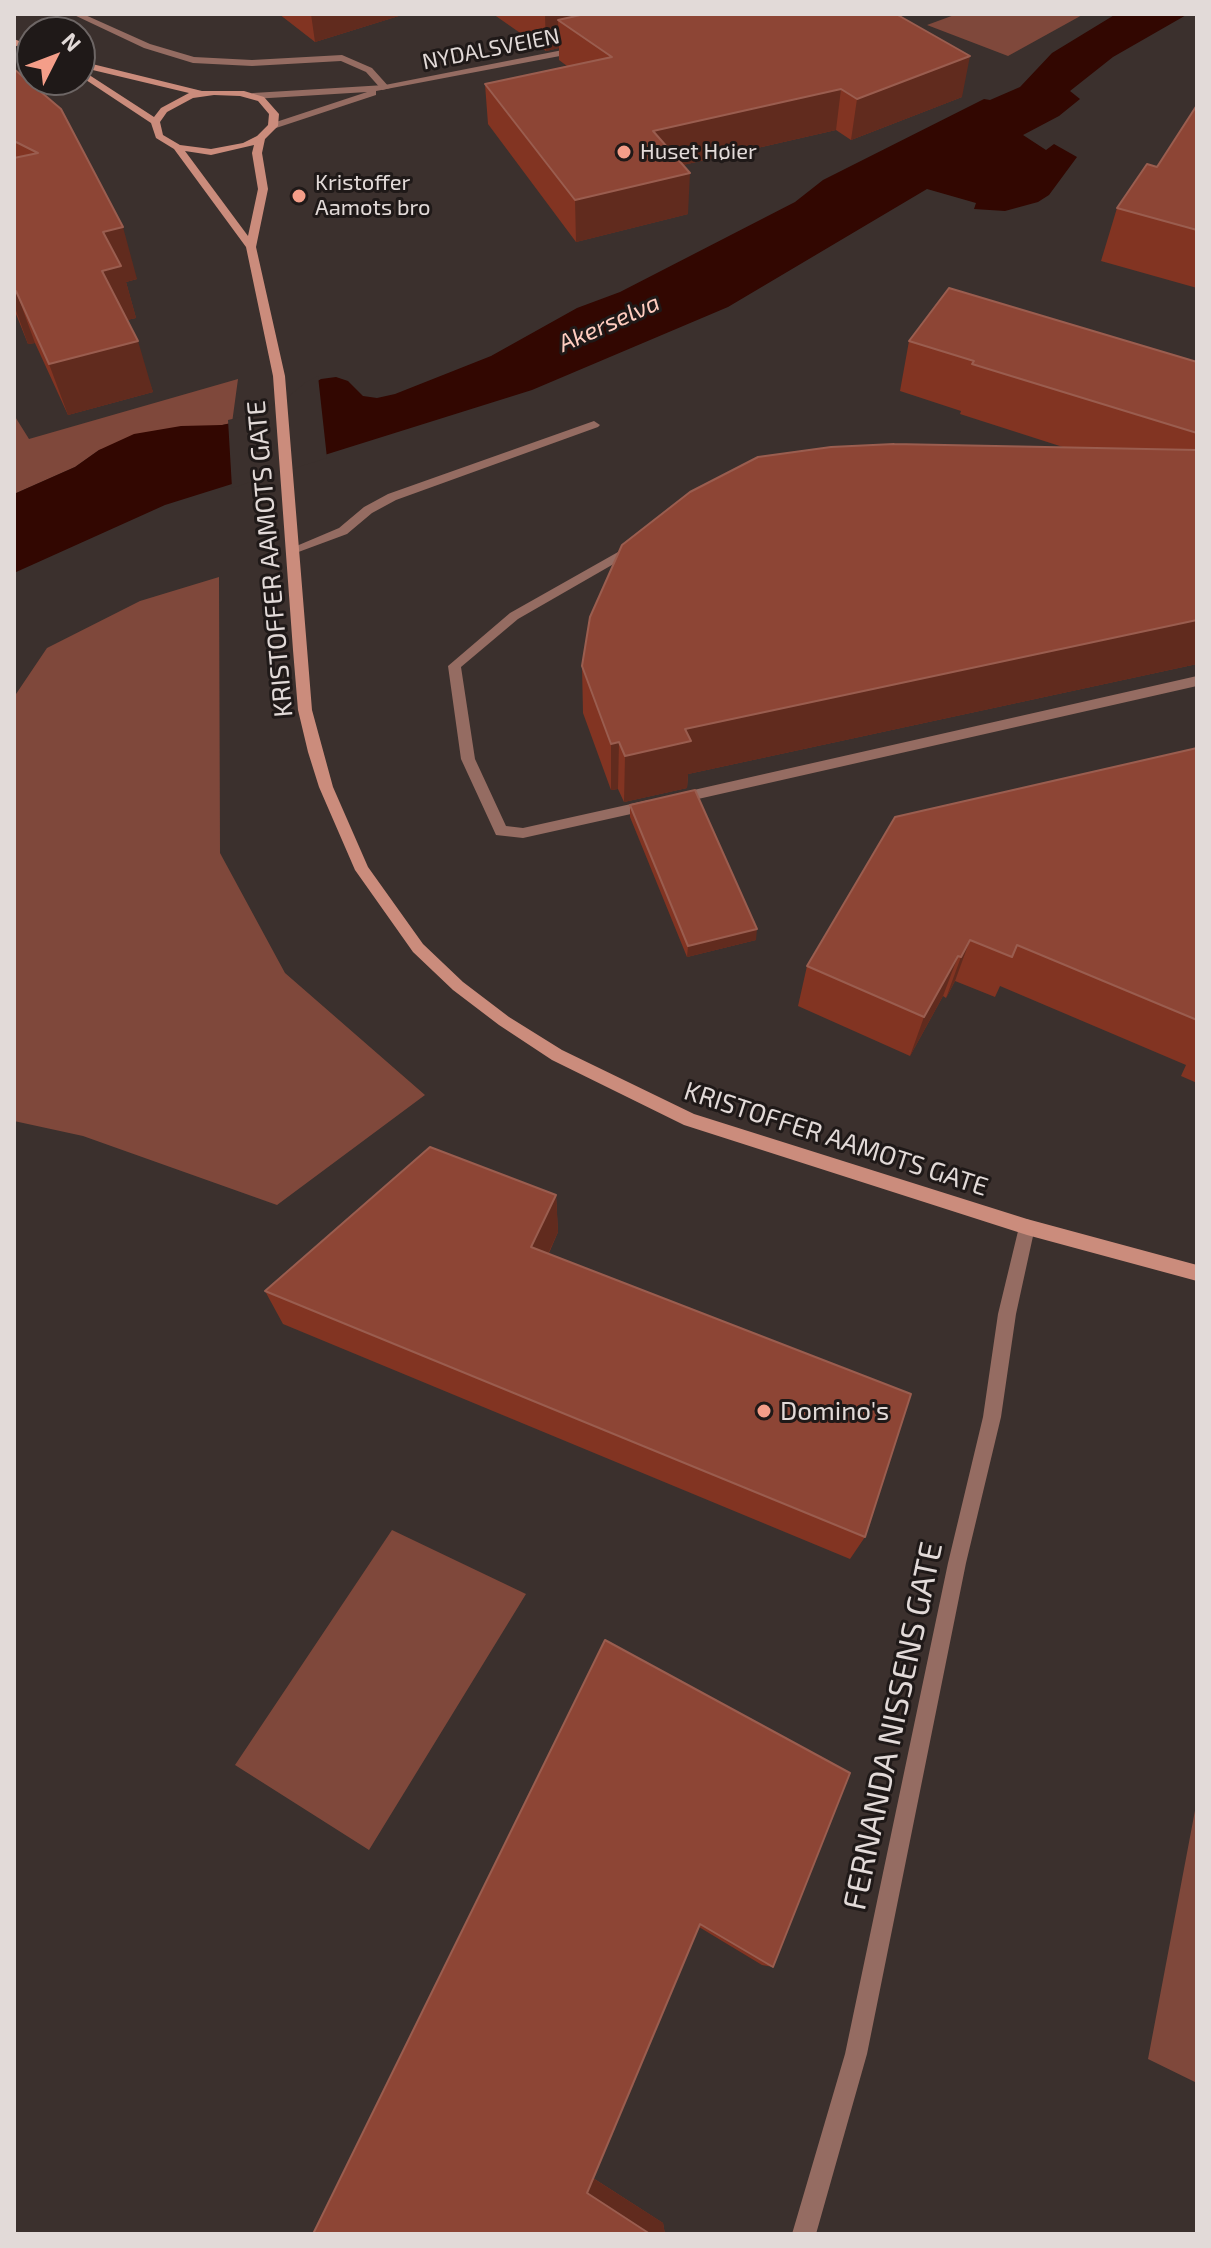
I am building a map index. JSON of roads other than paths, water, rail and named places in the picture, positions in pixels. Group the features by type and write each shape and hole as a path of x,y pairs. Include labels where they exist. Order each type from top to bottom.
{"street":[{"path":"76,14 147,46 193,60 252,63 342,58 369,70 385,88"},
{"name":"NYDALSVEIEN","path":"253,96 385,88 593,46"},
{"path":"96,68 201,93 228,92 253,96 272,109 273,126 246,145 211,152 177,147"},
{"path":"96,83 155,122 170,105 201,93"},
{"name":"NYDALSVEIEN","path":"273,126 385,88"},
{"name":"KRISTOFFER AAMOTS GATE","path":"155,122 159,136 177,147 251,247"},
{"name":"KRISTOFFER AAMOTS GATE","path":"260,138 257,153 263,189 251,247 279,376 305,710 326,787 362,870 418,948 458,986 504,1021 557,1055 690,1120 1027,1227 1197,1273"},
{"path":"293,550 343,531 368,510 392,497 594,425"},
{"path":"652,536 514,616 454,666 468,759 501,831 523,833 1197,681"},
{"name":"FERNANDA NISSENS GATE","path":"804,2234 856,2054 957,1563 992,1417 1007,1314 1027,1227"}],"water":[{"name":"Akerselva","path":"1116,14 1188,14 1113,57 1070,91 1080,99 1059,116 1023,135 1046,150 1054,144 1077,157 1049,195 1038,202 1005,211 974,209 976,203 927,189 728,307 532,390 165,505 14,573 14,494 75,467 99,450 134,434 250,419 321,379 336,377 348,381 363,396 377,398 395,394 491,356 577,308 620,292 795,202 823,180 984,99 990,100 1020,87 1052,53"}],"place":[{"name":"Huset Høier","path":"624,152"},
{"name":"Kristoffer Aamots bro","path":"299,196"},
{"name":"Domino's","path":"764,1411"}]}
